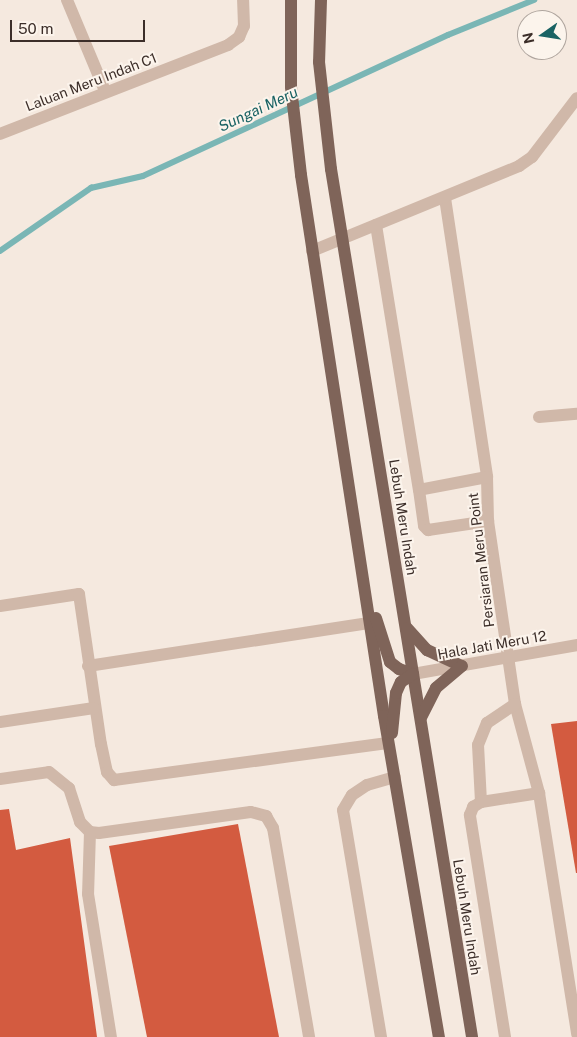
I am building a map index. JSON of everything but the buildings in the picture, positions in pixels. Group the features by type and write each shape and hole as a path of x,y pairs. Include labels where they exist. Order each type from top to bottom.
{"main road":[{"path":"291,0 288,50 301,175 369,623 439,1037"},
{"name":"Lebuh Meru Indah","path":"321,0 319,41 330,169 472,1037"},
{"path":"359,554 387,657 398,670 413,674"},
{"path":"404,625 427,650 462,666 431,694 420,719"},
{"path":"389,747 396,692 401,682 413,674"}],"street":[{"path":"67,0 105,91"},
{"name":"Laluan Meru Indah C1","path":"0,134 105,91 228,45 239,37 244,26 243,0"},
{"path":"312,251 519,166 532,157 577,98"},
{"name":"Persiaran Meru Point","path":"445,198 487,478 488,521 515,704 539,793 577,1034"},
{"path":"376,226 424,526 428,530 488,521"},
{"path":"539,417 577,414"},
{"path":"419,490 487,478"},
{"path":"0,606 78,594 94,708 107,772 118,782 389,747"},
{"path":"88,666 369,623"},
{"name":"Hala Jati Meru 12","path":"413,674 577,645"},
{"path":"481,802 478,745 487,723 515,704"},
{"path":"0,722 94,708"},
{"path":"0,779 49,772 68,788 80,822 90,832 99,833 251,812 266,816 273,828 309,1037"},
{"path":"382,1037 343,810 352,795 367,785 394,777"},
{"path":"505,1037 470,814 473,807 481,802 539,793"},
{"path":"90,832 88,894 111,1037"}],"waterway":[{"name":"Sungai Meru","path":"0,251 91,188 143,176 448,35 534,0"}]}
